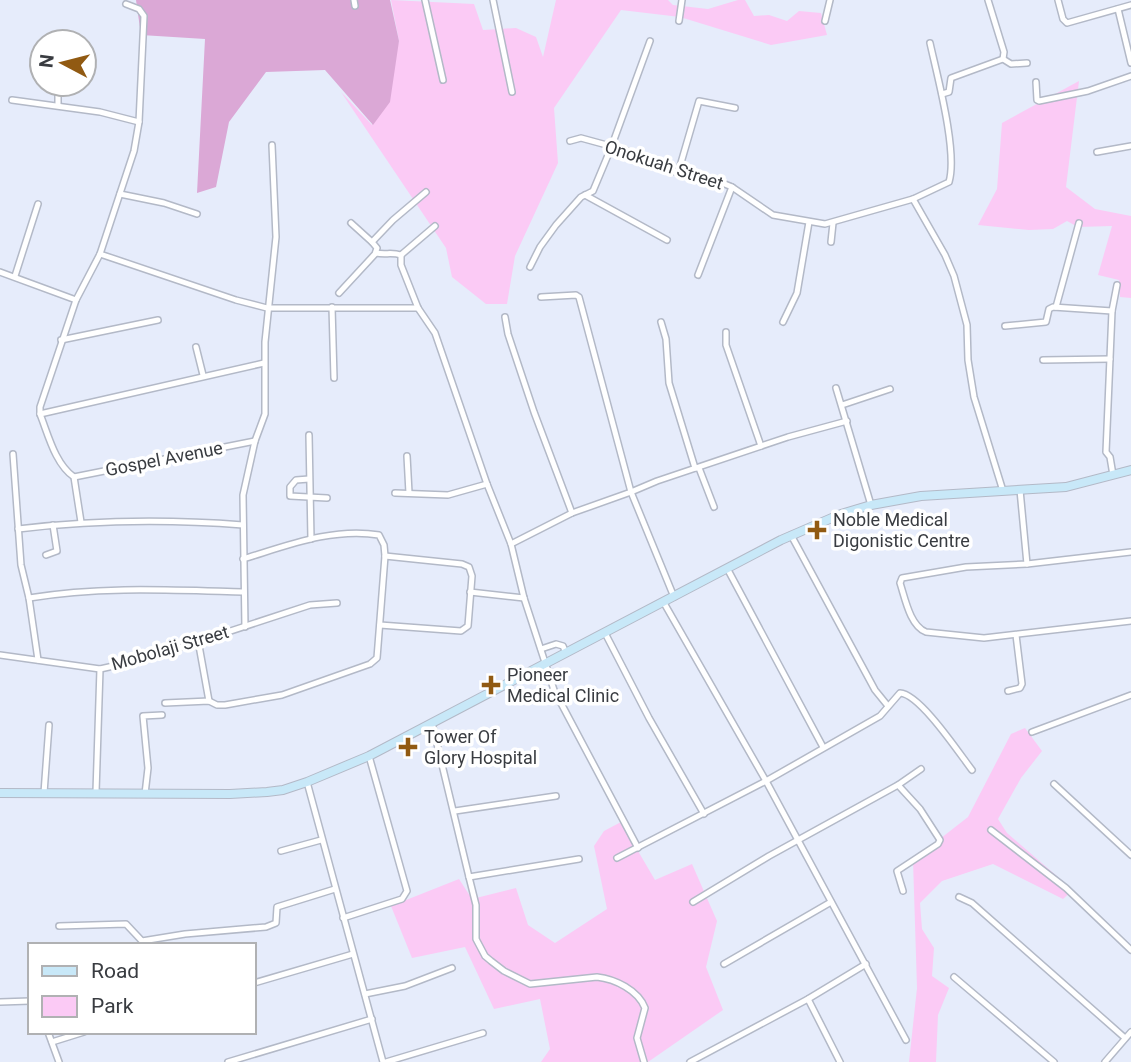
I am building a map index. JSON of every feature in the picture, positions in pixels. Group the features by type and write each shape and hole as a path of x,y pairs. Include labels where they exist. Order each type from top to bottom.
{"street":[{"path":"425,0 443,80"},
{"path":"493,0 512,92"},
{"path":"679,21 682,0"},
{"path":"825,21 830,0"},
{"path":"988,0 1004,52 1003,60"},
{"path":"1058,0 1063,19 1067,23 1131,5 1129,0"},
{"path":"81,522 74,477 66,472 40,414 61,341 76,300 100,254 134,151 139,122 144,16 139,9 126,4"},
{"path":"1118,9 1131,63"},
{"path":"530,267 556,225 585,195 593,191 650,41"},
{"path":"930,43 942,94 950,89 951,78 1003,60 1011,64 1027,63"},
{"path":"1036,82 1039,102 1088,91 1131,76"},
{"name":"Onokuah Street","path":"570,141 581,138 625,150 678,173 715,180 732,187 773,215 809,222 833,223 913,198 946,184 951,178 942,94"},
{"path":"58,98 58,105"},
{"path":"12,100 100,112 139,122"},
{"path":"678,173 699,101 735,108"},
{"path":"245,626 243,495 255,442 265,414 267,308 276,237 272,145"},
{"path":"1097,152 1131,146"},
{"path":"698,275 732,187"},
{"path":"372,242 393,219 426,192"},
{"path":"120,194 164,203 197,214"},
{"path":"585,195 667,240"},
{"path":"913,198 954,276 967,325 968,360 974,397 1003,491"},
{"path":"15,276 38,204"},
{"path":"783,322 797,293 809,222"},
{"path":"339,293 376,253 377,248 351,223"},
{"path":"831,243 833,223"},
{"path":"1056,307 1079,223"},
{"path":"435,226 401,255 401,265 418,308 435,333 486,484 511,544 524,598 555,690 638,848"},
{"path":"376,253 385,255 393,252 401,255"},
{"path":"100,254 267,308 418,308"},
{"path":"0,272 76,300"},
{"path":"1113,475 1111,461 1106,452 1112,311 1117,285"},
{"path":"541,297 579,297 631,492 674,597"},
{"path":"332,307 334,378"},
{"path":"1005,326 1046,322 1049,309 1056,307 1112,311"},
{"path":"505,317 534,412 572,513"},
{"path":"61,341 158,320"},
{"path":"661,322 666,339 669,383 695,468"},
{"path":"726,332 726,345 761,446"},
{"path":"196,347 203,375"},
{"path":"1043,360 1110,359"},
{"path":"40,414 264,363"},
{"path":"836,388 871,505"},
{"path":"842,405 890,389"},
{"path":"511,544 572,513 657,481 847,421"},
{"path":"309,435 310,539"},
{"name":"Gospel Avenue","path":"74,477 255,442"},
{"path":"13,454 21,565 38,660"},
{"path":"407,456 409,493"},
{"path":"695,468 699,468 714,508"},
{"path":"0,793 145,794 283,790 369,756 791,535 841,514 871,505 921,496 1066,487 1131,470"},
{"path":"309,479 296,480 290,487 290,496 327,498"},
{"path":"395,493 448,495 486,484"},
{"path":"1020,490 1027,564"},
{"path":"18,529 81,522 160,521 243,525"},
{"path":"46,555 57,551 53,525"},
{"path":"165,703 209,701 225,705 282,695 370,664 377,658 385,556 382,538 377,534 310,539 243,559"},
{"path":"791,535 875,690 888,706"},
{"path":"1131,552 1027,564 966,567 902,578 900,583 914,621 921,630 984,638 1131,621"},
{"path":"380,625 464,631 468,626 471,569 466,564 385,556"},
{"path":"728,569 823,747"},
{"path":"29,598 58,593 152,589 243,592"},
{"path":"470,592 524,598"},
{"name":"Mobolaji Street","path":"0,655 100,668 145,659 310,605 337,603"},
{"path":"664,603 766,781 906,1040"},
{"path":"604,633 704,814"},
{"path":"1008,691 1020,688 1022,684 1016,635"},
{"path":"198,640 209,701"},
{"path":"541,649 556,643 563,646 566,653"},
{"path":"96,792 100,668"},
{"path":"617,858 766,781 880,716 900,693 911,697 921,706 972,770"},
{"path":"1032,732 1131,695"},
{"path":"145,794 147,747 144,716 162,715"},
{"path":"432,723 470,877 475,905 476,939 485,956 504,971 530,984 597,977 627,989 641,999 645,1008 636,1038 644,1062"},
{"path":"44,793 48,725"},
{"path":"343,918 402,899 407,891 369,756"},
{"path":"693,902 797,840 898,785 921,769"},
{"path":"307,782 384,1062 483,1032"},
{"path":"1054,784 1131,855"},
{"path":"898,785 920,809 940,840 938,844 897,870 903,891"},
{"path":"455,811 556,796"},
{"path":"991,830 1066,888 1131,950"},
{"path":"281,851 321,840"},
{"path":"470,877 579,859"},
{"path":"138,943 185,934 222,933 273,926 276,923 276,907 335,889"},
{"path":"959,897 972,903 1125,1038"},
{"path":"724,964 831,902"},
{"path":"59,926 126,924 142,941"},
{"path":"256,981 353,954"},
{"path":"690,1062 808,999 866,964"},
{"path":"365,994 405,986 452,968"},
{"path":"954,977 1054,1062"},
{"path":"808,999 840,1062"},
{"path":"0,1002 28,1001"},
{"path":"228,1062 372,1019"},
{"path":"1105,1062 1131,1032"},
{"path":"49,1034 59,1062"},
{"path":"52,1042 78,1034"}],"green space":[{"path":"391,0 474,4 483,30 516,28 536,37 543,57 556,0 668,0 673,5 708,9 745,0 754,16 769,15 787,21 799,11 821,13 827,35 771,45 680,17 621,10 554,108 558,163 515,256 507,304 486,304 452,277 446,248 341,92 372,125 399,41"},
{"path":"1079,81 1066,187 1095,209 1131,216 1131,298 1120,297 1119,280 1098,275 1112,226 1078,227 1067,221 1053,229 1029,230 978,225 997,189 1002,123"},
{"path":"1025,728 1042,751 1021,778 998,819 1007,833 1073,890 1063,899 993,864 942,881 920,903 922,929 934,948 932,976 949,988 938,1015 936,1062 909,1062 917,988 913,860 968,817 1011,734"},
{"path":"621,822 655,880 692,864 717,921 706,967 723,1010 648,1062 541,1062 550,1049 540,999 494,1009 465,947 412,958 391,906 459,879 472,899 516,888 528,925 555,943 607,909 594,846 604,831"}],"shaded area":[{"path":"136,0 390,0 399,41 390,102 373,125 325,70 266,72 229,122 216,187 197,193 205,39 141,35"}],"place":[{"name":"Noble Medical Digonistic Centre","path":"817,530"},
{"name":"Pioneer Medical Clinic","path":"491,685"},
{"name":"Tower Of Glory Hospital","path":"408,747"}]}
